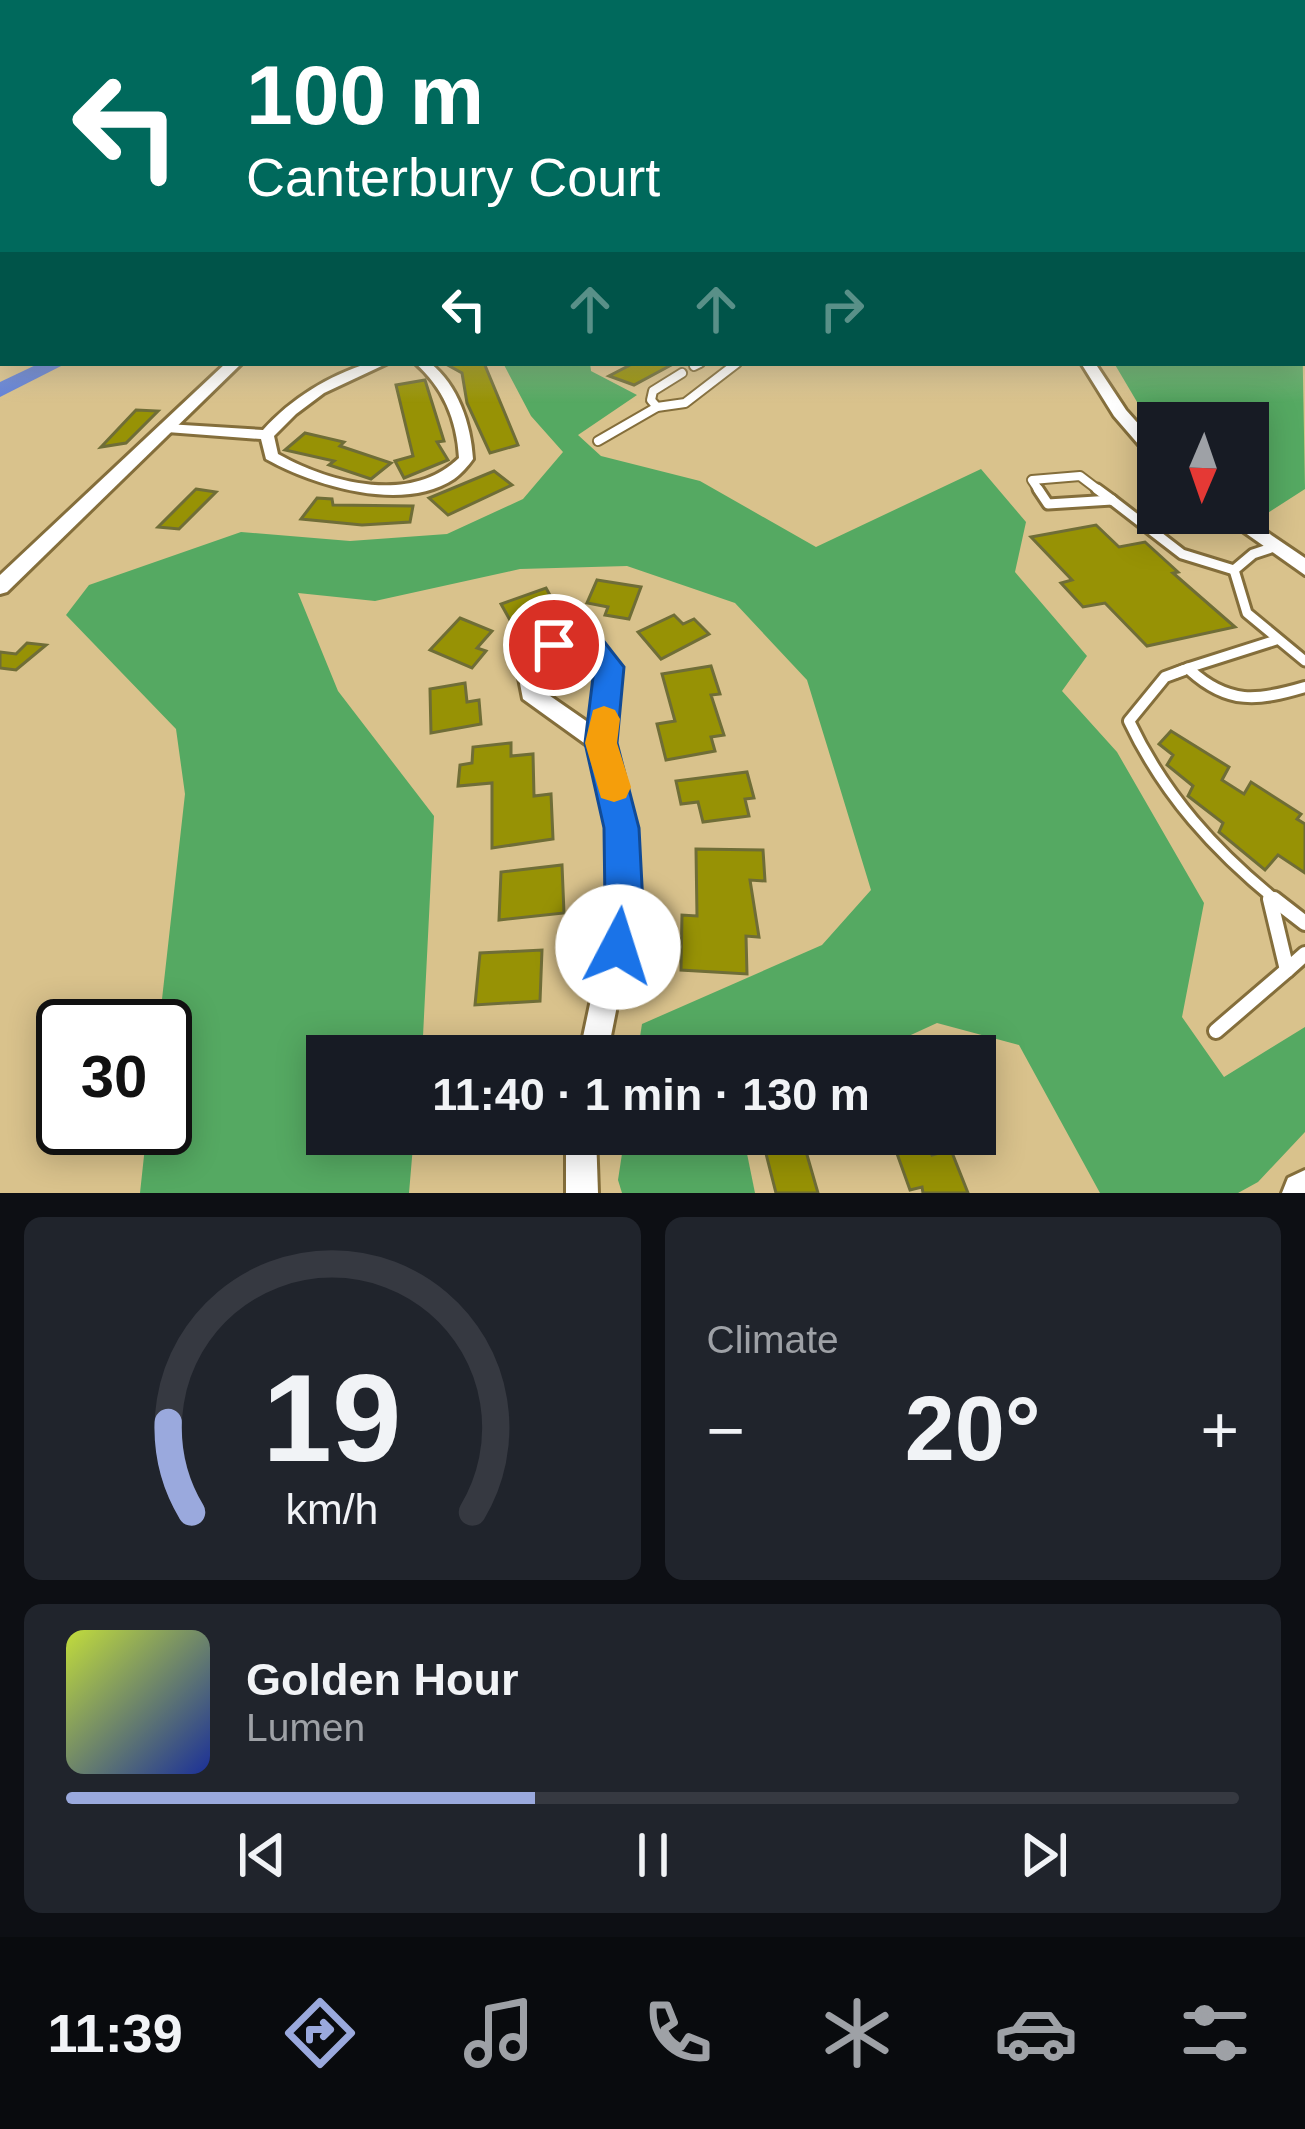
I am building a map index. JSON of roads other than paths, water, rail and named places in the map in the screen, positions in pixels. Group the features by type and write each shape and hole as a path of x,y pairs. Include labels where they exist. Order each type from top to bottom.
{"street":[{"path":"0,587 232,366"},
{"path":"167,428 267,435 312,394 375,366"},
{"path":"267,435 268,450 276,460 342,487 399,488 448,476 463,466 466,446 440,378 425,366"},
{"path":"1090,366 1137,432"},
{"path":"1256,534 1305,568"},
{"path":"597,1035 624,905 622,828 601,743 610,673 598,651 578,643 540,652 525,675 530,693 601,743"},
{"path":"581,1155 582,1193"}],"lane":[{"path":"598,441 658,407 685,403 733,366"},
{"path":"658,407 651,400 653,391 682,373"},
{"path":"1114,500 1054,506 1044,501 1032,480 1080,476 1114,500 1182,554 1234,570"},
{"path":"1234,570 1253,554 1274,547"},
{"path":"1234,570 1241,606 1305,661"},
{"path":"1276,640 1165,677 1129,721 1189,816 1229,862 1305,922"},
{"path":"1188,668 1216,694 1241,702 1305,686"},
{"path":"1269,896 1287,970"},
{"path":"1216,1031 1305,954"}],"waterway":[{"path":"0,390 51,366"}]}
